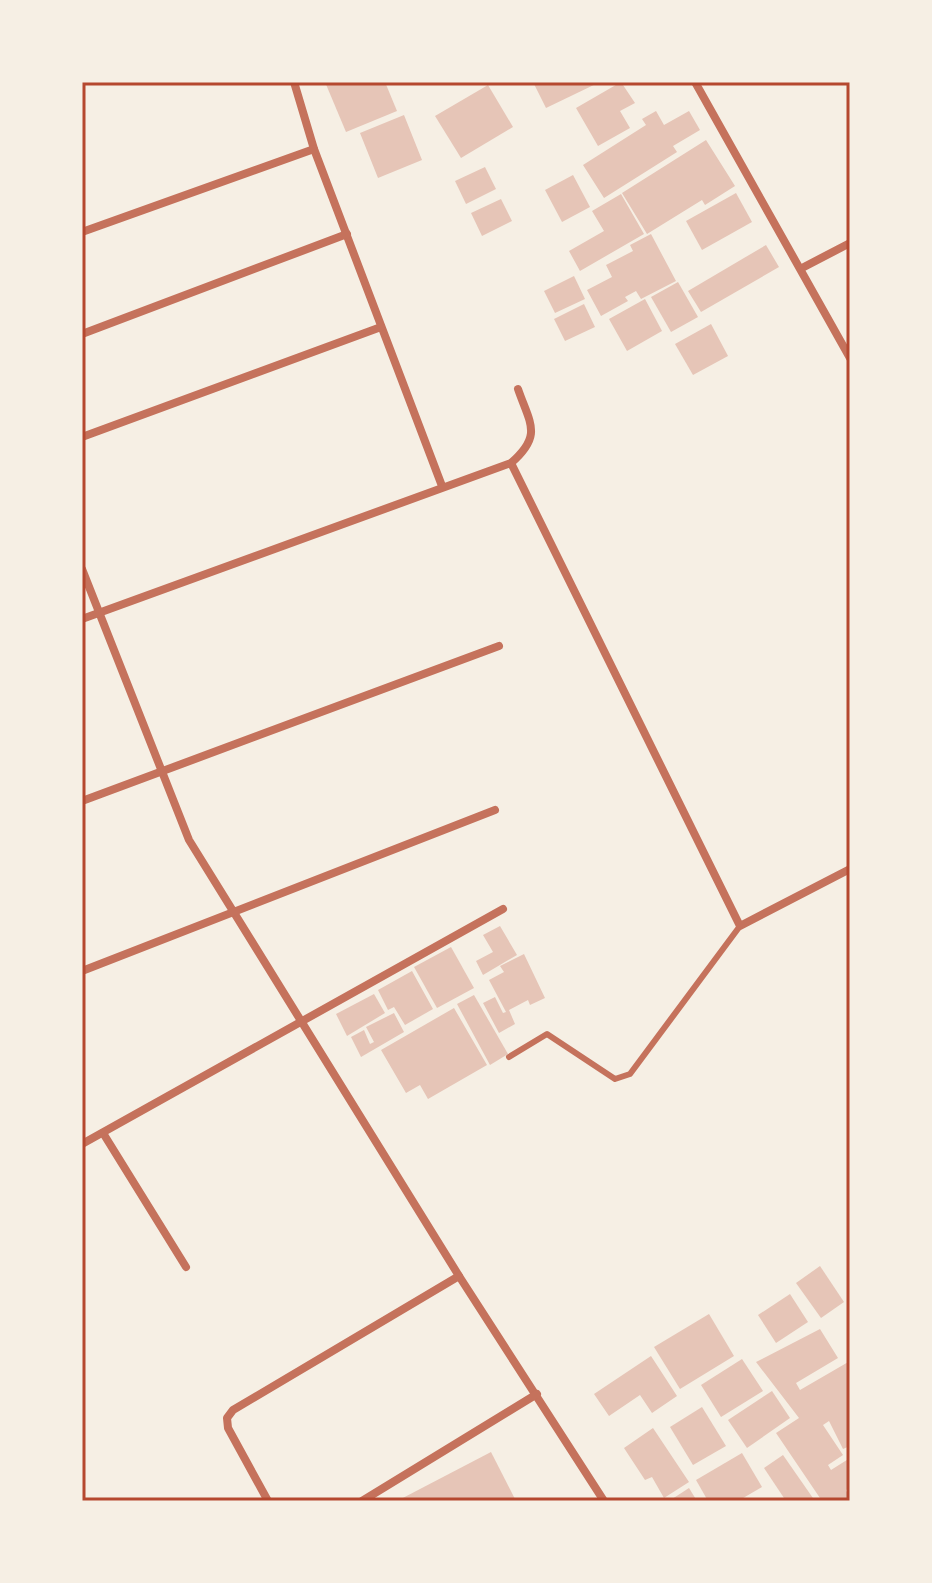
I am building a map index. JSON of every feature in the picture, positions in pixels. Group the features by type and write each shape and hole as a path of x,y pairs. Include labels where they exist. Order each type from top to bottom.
{"street":[{"path":"294,82 314,149 442,486"},
{"path":"695,82 850,358"},
{"path":"82,232 314,149"},
{"path":"82,334 347,234"},
{"path":"802,268 850,243"},
{"path":"82,437 381,327"},
{"path":"82,619 511,463 529,447 533,435 518,389"},
{"path":"511,463 740,926 850,869"},
{"path":"82,569 189,840 303,1019 459,1276 604,1501"},
{"path":"82,801 499,646"},
{"path":"82,971 495,810"},
{"path":"82,1144 503,909"},
{"path":"103,1133 186,1267"},
{"path":"268,1501 228,1428 227,1418 233,1410 459,1276"},
{"path":"362,1501 537,1394"}],"lane":[{"path":"509,1057 547,1034 615,1079 630,1074 740,926"}],"building":[{"path":"325,82 385,82 397,111 346,132"},
{"path":"533,82 600,82 546,108"},
{"path":"621,82 635,103 620,111 630,128 598,146 576,108"},
{"path":"488,85 513,127 461,158 435,116"},
{"path":"656,111 664,125 689,111 700,130 673,146 677,152 604,198 583,165 646,125 642,119"},
{"path":"404,115 422,160 378,178 360,133"},
{"path":"706,140 735,186 705,205 702,200 647,234 622,193"},
{"path":"485,167 496,189 466,204 455,181"},
{"path":"573,175 590,207 562,222 545,190"},
{"path":"736,193 752,222 702,250 686,221"},
{"path":"621,194 644,234 580,271 569,251 604,231 592,211"},
{"path":"501,199 512,221 482,236 471,213"},
{"path":"651,234 676,281 641,299 636,291 625,297 628,301 601,316 587,290 612,277 606,265 633,251 630,245"},
{"path":"766,245 779,267 701,312 688,291"},
{"path":"574,276 585,299 555,313 544,291"},
{"path":"678,282 698,317 671,332 651,297"},
{"path":"645,299 662,331 627,351 609,319"},
{"path":"584,304 595,327 565,341 554,319"},
{"path":"711,324 728,356 693,375 675,344"},
{"path":"500,926 517,955 483,975 476,961 493,952 483,935"},
{"path":"451,947 474,988 437,1008 414,967"},
{"path":"524,954 545,998 530,1005 528,1000 509,1010 515,1024 499,1033 483,1003 495,997 503,1013 506,1012 489,980 504,972 500,966"},
{"path":"412,971 433,1009 405,1025 394,1007 388,1010 378,990"},
{"path":"374,994 385,1013 347,1036 336,1014"},
{"path":"474,995 508,1054 490,1065 457,1004"},
{"path":"454,1008 487,1065 428,1099 420,1085 406,1093 381,1050"},
{"path":"394,1013 404,1032 361,1057 351,1037 364,1030 370,1044 374,1042 366,1027"},
{"path":"820,1266 844,1302 821,1318 796,1283"},
{"path":"790,1294 808,1322 776,1343 758,1315"},
{"path":"709,1314 734,1356 680,1389 654,1347"},
{"path":"820,1329 838,1358 796,1383 800,1390 850,1361 850,1446 843,1449 829,1421 823,1425 843,1455 828,1465 831,1470 850,1458 850,1488 846,1490 850,1499 847,1501 822,1501 776,1433 799,1418 756,1362"},
{"path":"651,1356 677,1396 652,1413 640,1395 609,1416 594,1394"},
{"path":"742,1359 763,1391 721,1417 701,1385"},
{"path":"772,1391 790,1418 747,1448 728,1420"},
{"path":"702,1407 726,1446 693,1465 670,1427"},
{"path":"653,1428 689,1482 664,1498 652,1477 645,1480 624,1448"},
{"path":"491,1452 516,1501 397,1501"},
{"path":"742,1453 762,1487 738,1501 708,1501 696,1480"},
{"path":"783,1455 815,1501 786,1501 764,1468"},
{"path":"689,1488 697,1501 669,1501"}]}
